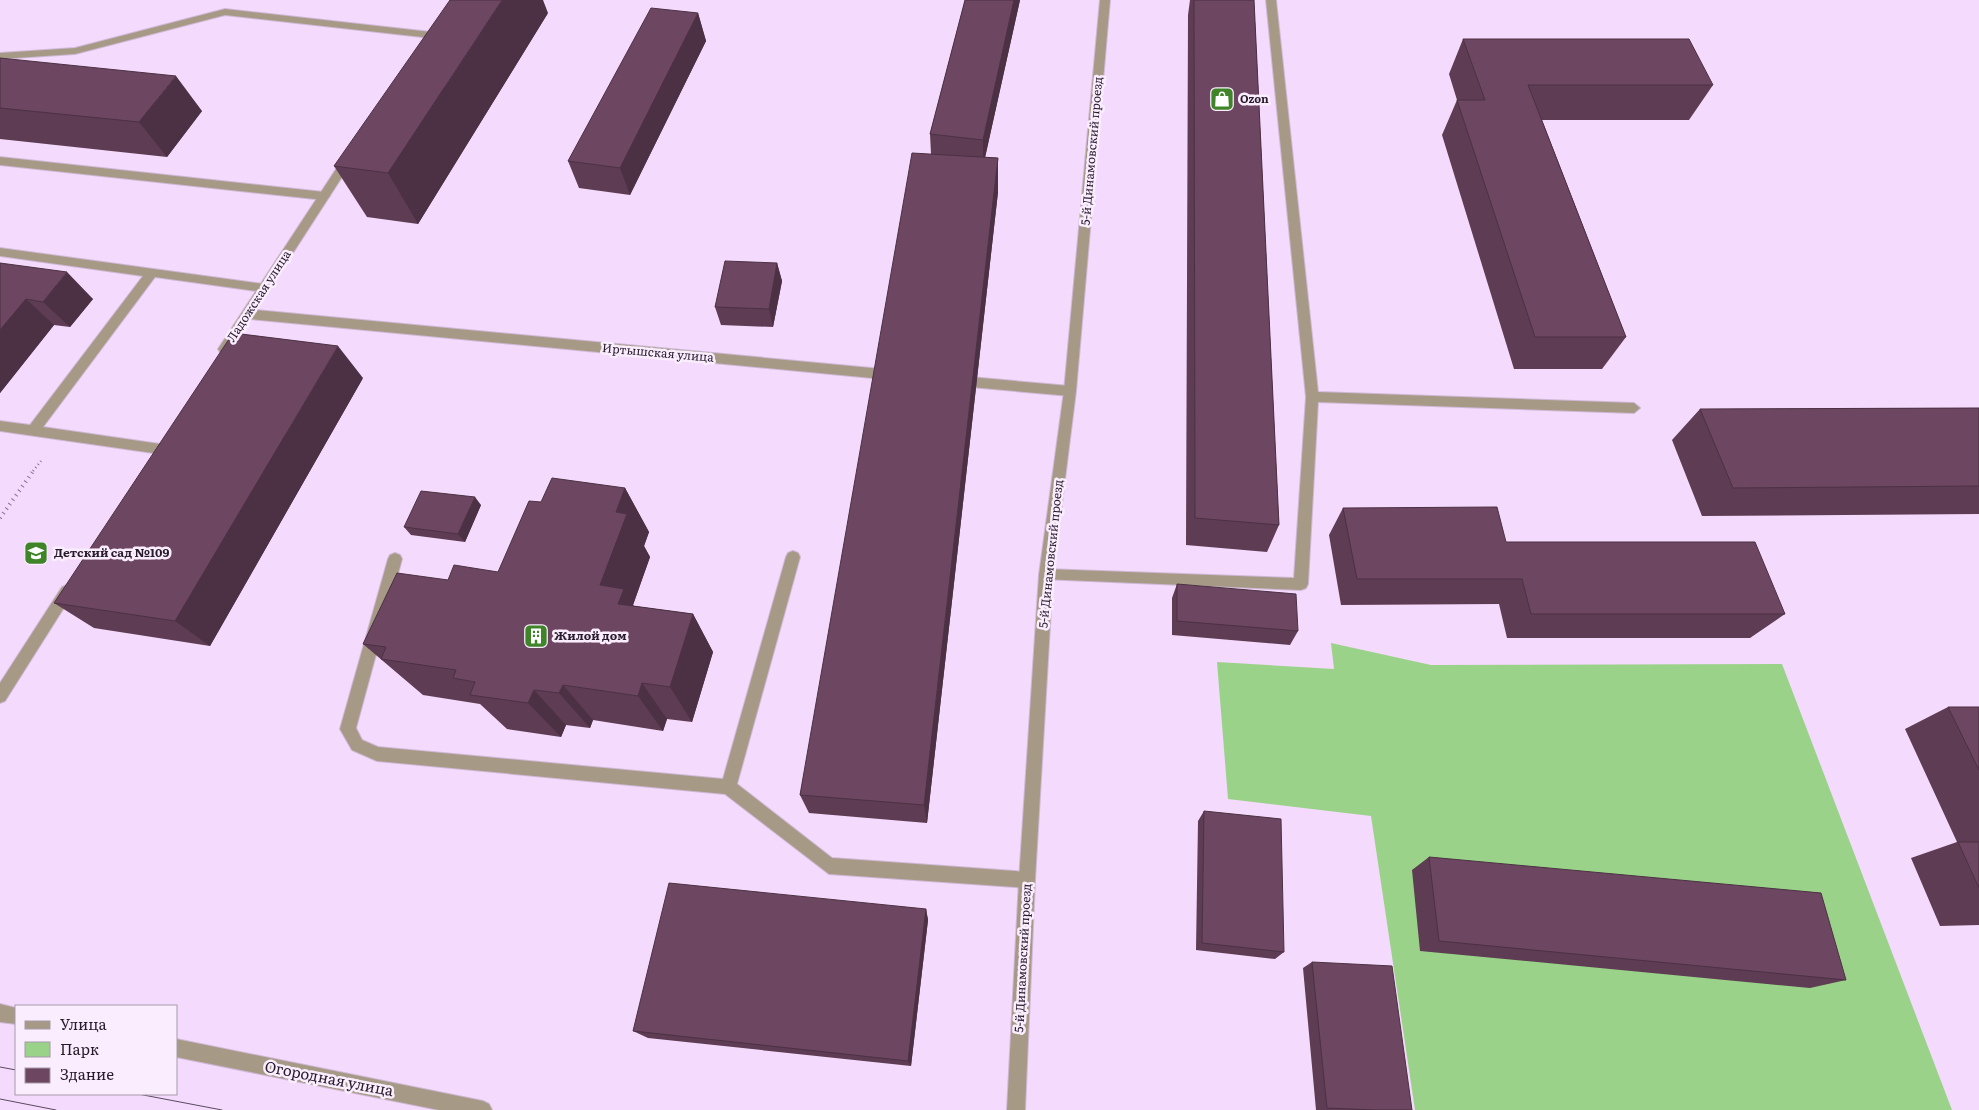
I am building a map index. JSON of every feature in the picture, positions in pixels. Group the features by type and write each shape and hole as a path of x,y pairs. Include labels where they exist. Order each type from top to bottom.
{"street":[{"name":"5-й Динамовский проезд","path":"1016,1110 1027,880 1046,575 1070,391 1105,0"},
{"path":"1046,575 1301,584 1312,397 1271,0"},
{"path":"0,56 75,51 225,12 428,39 440,21"},
{"name":"Ладожская улица","path":"216,362 356,148"},
{"path":"0,161 324,196"},
{"path":"0,252 264,288"},
{"path":"33,430 152,273"},
{"name":"Иртышская улица","path":"247,314 901,376"},
{"path":"951,380 1070,391"},
{"path":"1312,397 1634,408"},
{"path":"0,426 159,449"},
{"path":"728,787 793,556"},
{"path":"395,559 348,729 357,745 377,754 728,787 829,866 1027,880"},
{"path":"0,696 74,581"},
{"path":"0,1013 15,1016"},
{"name":"Огородная улица","path":"178,1048 483,1110"}],"path":[{"path":"0,518 61,435"}],"green space":[{"path":"1331,643 1431,665 1782,664 1952,1110 1415,1110 1371,816 1228,799 1217,662 1334,669"}],"building":[{"path":"450,0 502,0 388,173 334,166"},
{"path":"965,0 1014,0 983,140 930,134"},
{"path":"1194,0 1254,0 1279,525 1195,518"},
{"path":"651,8 698,13 620,168 568,161"},
{"path":"1463,39 1689,39 1713,85 1528,85 1626,337 1535,337 1457,100 1485,100"},
{"path":"0,58 176,76 139,122 0,108"},
{"path":"912,153 998,158 924,805 800,795"},
{"path":"725,261 777,263 769,309 715,307"},
{"path":"0,263 67,272 43,302 26,299 0,330"},
{"path":"233,333 338,346 175,621 54,603"},
{"path":"1979,408 1979,486 1733,488 1700,409"},
{"path":"552,478 625,488 616,512 627,514 600,585 624,589 618,604 693,614 670,687 642,683 638,696 563,685 559,693 534,690 528,703 470,695 475,682 453,678 456,670 381,659 386,647 363,644 397,573 448,580 454,565 498,572 529,501 541,502"},
{"path":"421,491 475,497 458,534 404,527"},
{"path":"1497,507 1506,542 1755,542 1785,614 1531,614 1522,579 1357,579 1343,508"},
{"path":"1177,584 1296,594 1298,631 1177,621"},
{"path":"1948,707 1979,707 1979,770"},
{"path":"1204,811 1281,819 1284,952 1202,943"},
{"path":"1958,842 1979,842 1979,888"},
{"path":"1429,857 1821,893 1846,980 1439,941"},
{"path":"669,883 926,909 908,1061 633,1031"},
{"path":"1312,962 1392,966 1412,1110 1327,1108"}],"tram line":[{"path":"0,1067 15,1070"},
{"path":"143,1095 222,1110"},
{"path":"0,1099 56,1110"}],"place":[{"name":"Ozon","path":"1222,99"},
{"name":"Детский сад №109","path":"36,553"},
{"name":"Жилой дом","path":"536,636"}]}
